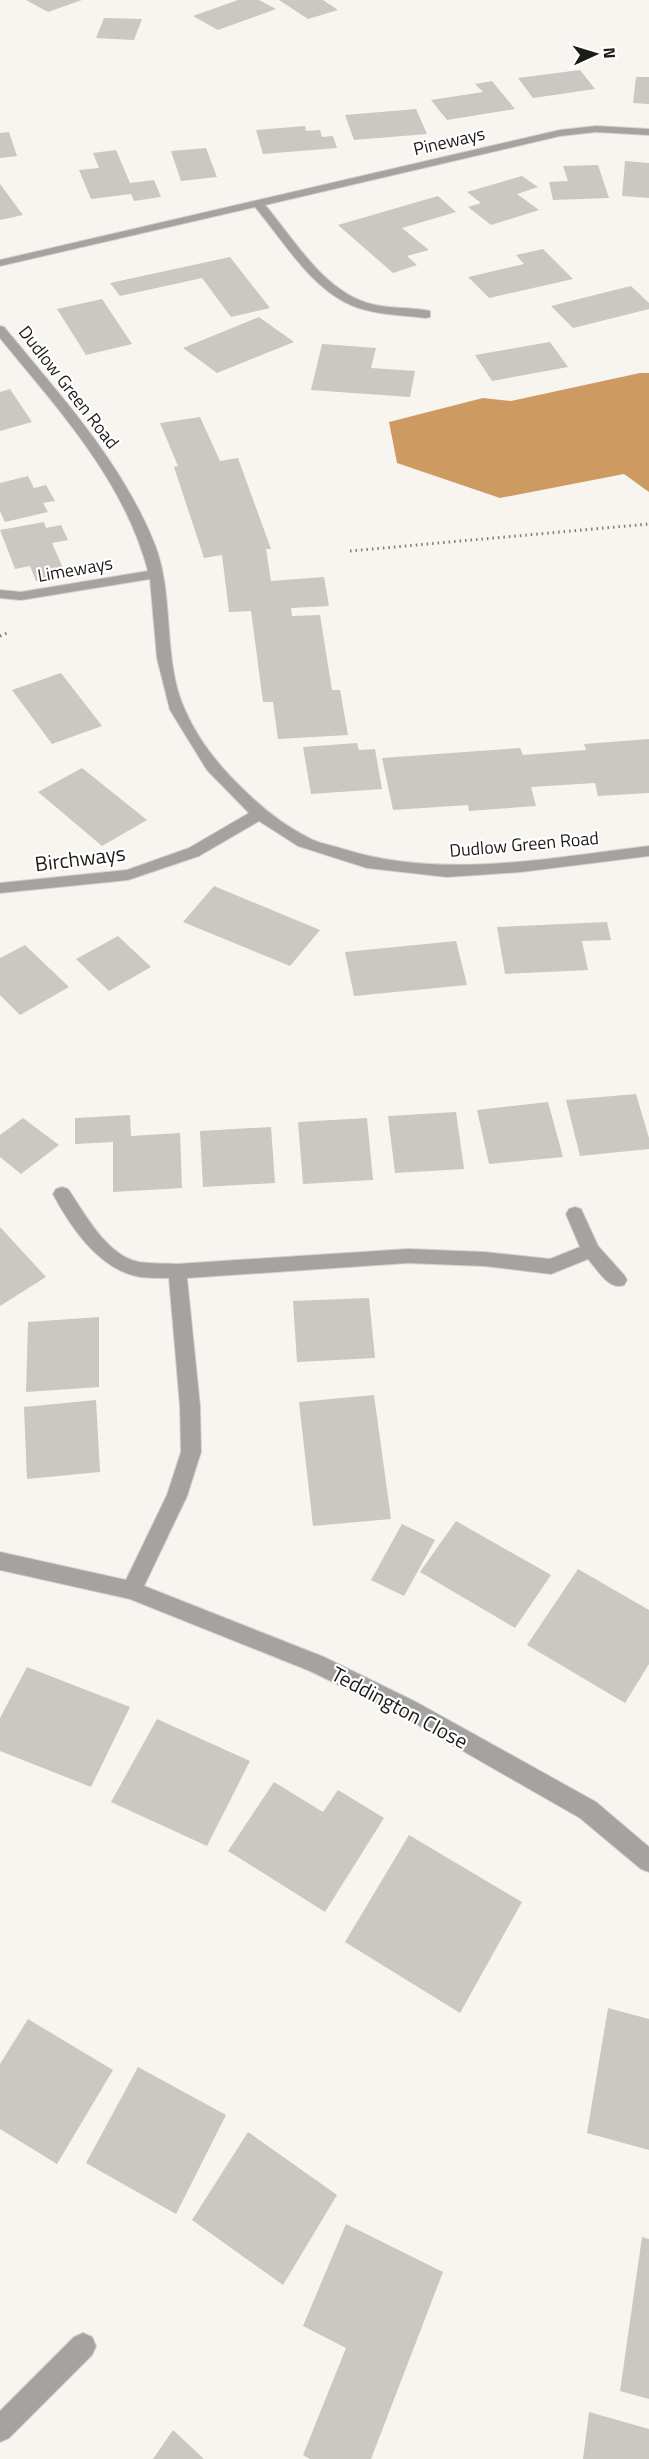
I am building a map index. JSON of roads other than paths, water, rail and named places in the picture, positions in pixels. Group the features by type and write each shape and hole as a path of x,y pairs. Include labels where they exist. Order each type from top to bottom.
{"street":[{"name":"Pineways","path":"0,263 560,133 596,129 649,132"},
{"path":"258,203 326,283 350,300 375,309 426,314"},
{"name":"Dudlow Green Road","path":"1,333 84,432 120,489 148,545 156,574 164,658 177,710 212,767 259,814 303,842 373,864 447,872 521,867 649,851"},
{"name":"Limeways","path":"0,594 21,596 156,574"},
{"name":"Birchways","path":"0,888 128,875 194,852 259,814"},
{"path":"62,1194 96,1241 114,1257 137,1269 177,1271 408,1256 484,1259 551,1267 591,1250"},
{"path":"575,1214 591,1250 618,1280"},
{"path":"131,1590 177,1497 191,1452 190,1406 177,1271"},
{"name":"Teddington Close","path":"0,1561 131,1590 317,1664 409,1709 588,1810 649,1861"},
{"path":"0,2429 83,2346"}]}
